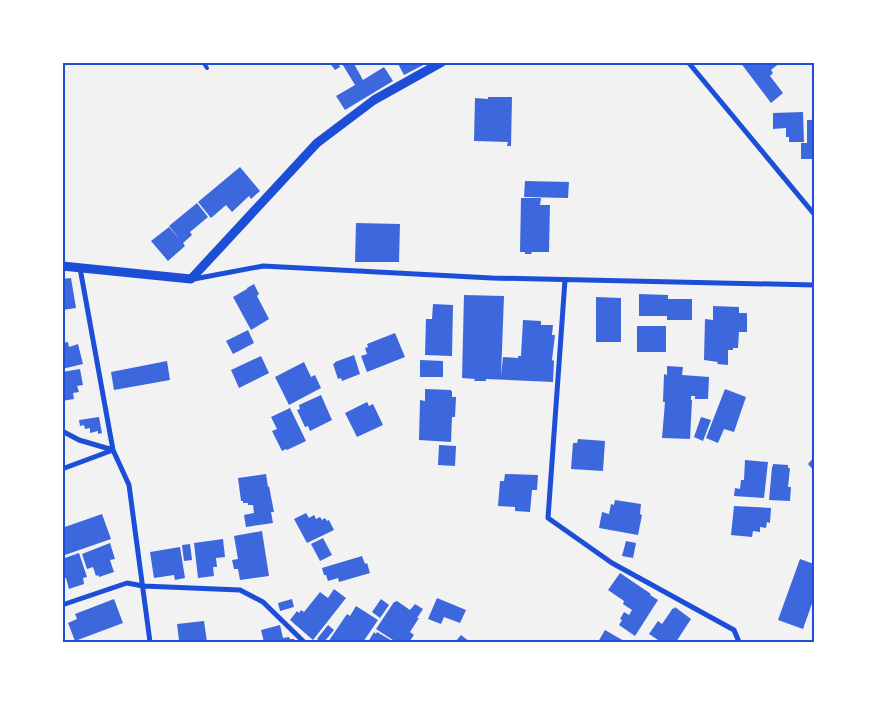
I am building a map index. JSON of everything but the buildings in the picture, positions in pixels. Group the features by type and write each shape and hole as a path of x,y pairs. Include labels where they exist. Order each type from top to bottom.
{"street":[{"path":"191,279 317,143 374,100 442,62"},
{"path":"688,62 814,214"},
{"path":"62,266 191,279 263,266 492,278 814,285"},
{"path":"79,267 113,450 129,485 150,642"},
{"path":"565,280 548,518 612,563 734,630 738,642"},
{"path":"62,431 79,440 113,450"},
{"path":"62,468 113,450"},
{"path":"62,605 128,582 143,586 240,590 263,602 304,642"}],"lane":[{"path":"203,62 207,68"}]}
